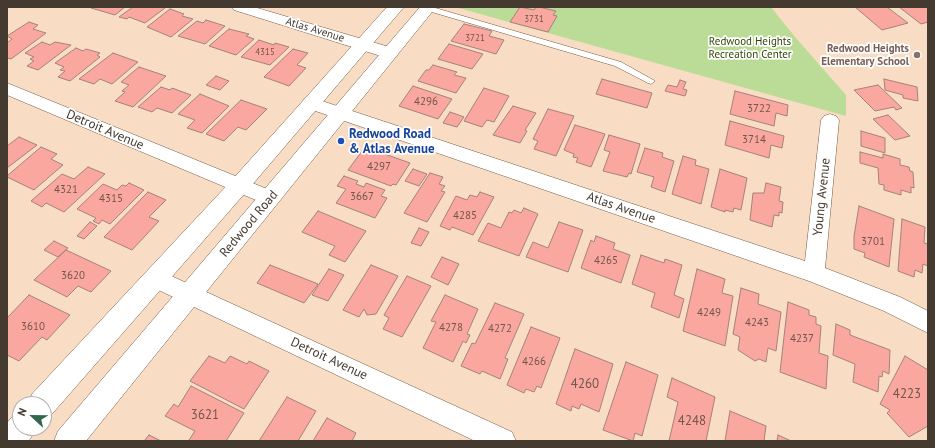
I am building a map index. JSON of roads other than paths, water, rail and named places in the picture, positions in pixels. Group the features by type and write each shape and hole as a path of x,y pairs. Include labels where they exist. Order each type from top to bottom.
{"main road":[{"path":"49,396 239,186 310,103 396,7"},
{"name":"Redwood Road","path":"68,441 428,7"}],"street":[{"name":"Atlas Avenue","path":"239,7 390,53"},
{"name":"Detroit Avenue","path":"7,89 270,198"},
{"name":"Atlas Avenue","path":"310,103 814,273 892,304 928,322"},
{"name":"Young Avenue","path":"814,273 830,120"},
{"name":"Detroit Avenue","path":"156,278 503,441"}],"lane":[{"path":"428,7 618,64 651,81"}],"place":[{"name":"Redwood Heights Elementary School","path":"917,55"},
{"name":"Redwood Road & Atlas Avenue","path":"341,141"}],"park label":[{"name":"Redwood Heights Recreation Center","path":"750,48"}]}
